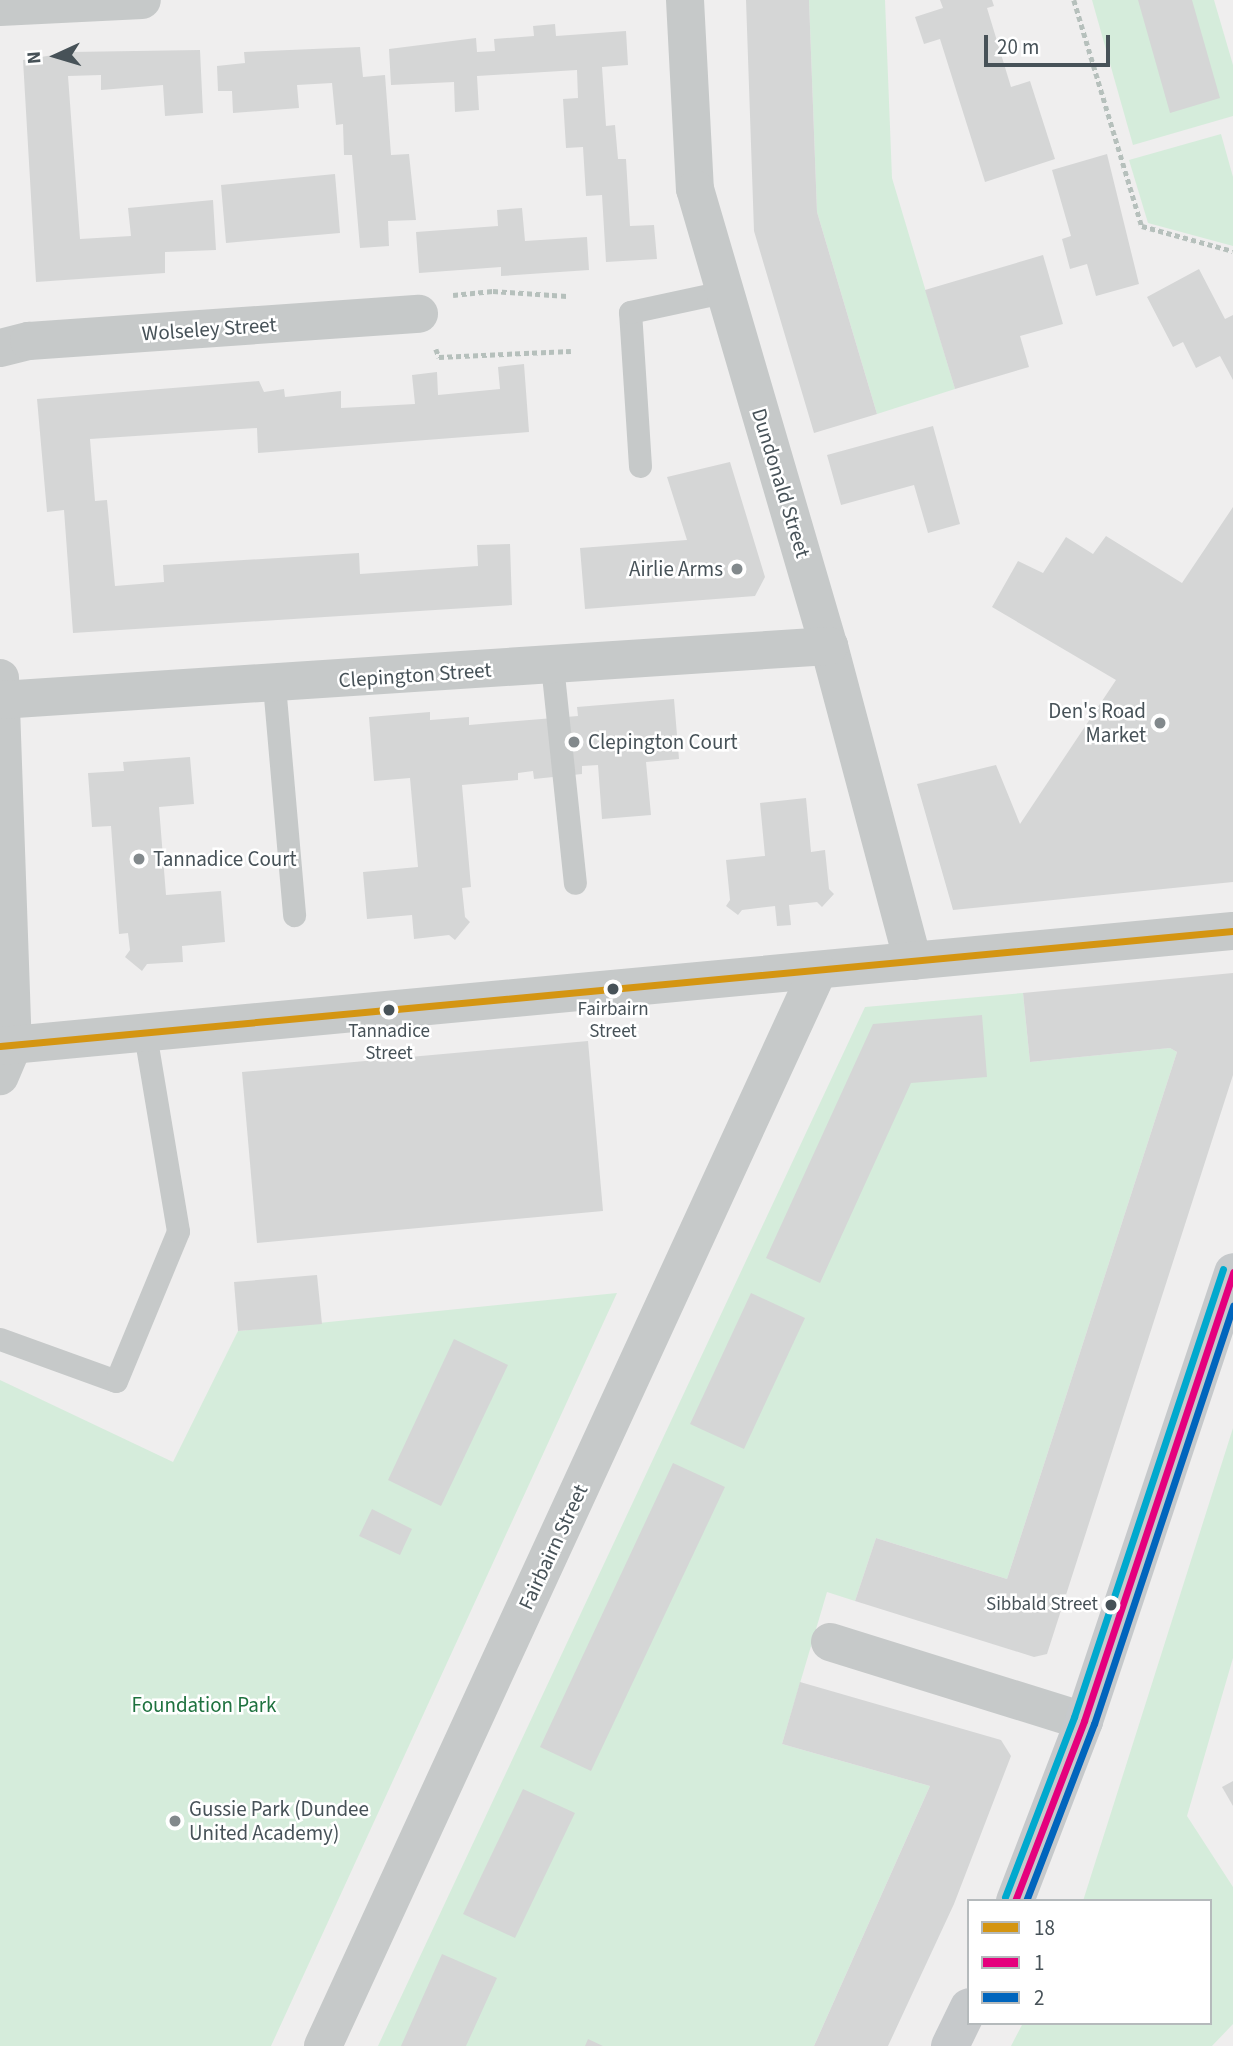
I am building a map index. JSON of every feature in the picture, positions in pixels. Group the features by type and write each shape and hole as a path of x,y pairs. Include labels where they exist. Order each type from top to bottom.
{"main road":[{"path":"1017,1899 1221,1342 1233,1272"},
{"path":"950,2046 967,2011"}],"street":[{"path":"0,7 142,0"},
{"name":"Dundonald Street","path":"685,0 695,189 723,292 829,646 913,961"},
{"name":"Wolseley Street","path":"0,348 29,341 419,314"},
{"name":"Clepington Street","path":"0,693 274,685 829,646"},
{"path":"0,693 4,1056 145,1033 1233,931"},
{"name":"Fairbairn Street","path":"323,2046 818,971"},
{"path":"830,1642 1084,1721"}],"lane":[{"path":"640,466 630,312 723,292"},
{"path":"552,665 575,883"},
{"path":"274,685 294,915"},
{"path":"0,1339 117,1381 178,1231 145,1033"}],"path":[{"path":"1074,0 1142,226 1233,251"},
{"path":"567,296 493,292 441,296 419,314 439,357 571,351"}],"green space":[{"path":"809,0 885,0 892,178 955,389 877,414 817,212"},
{"path":"1092,0 1214,0 1233,65 1233,116 1133,145"},
{"path":"1221,134 1233,177 1233,246 1148,223 1129,160"},
{"path":"1023,993 1030,1062 1170,1048 1177,1052 1007,1579 876,1538 855,1601 827,1592 782,1744 930,1786 814,2046 378,2046 865,1007"},
{"name":"Gussie Park (Dundee United Academy)","path":"617,1293 271,2046 0,2046 0,1380 173,1462 238,1331"},
{"path":"1233,1428 1233,1658 1187,1816 1233,1887 1233,2024 1212,2046 1011,2046 1022,2025 1212,2025 1212,1899 1084,1899"}],"building":[{"path":"746,0 809,0 817,212 877,414 814,433 754,231"},
{"path":"940,0 992,0 994,6 987,8 1011,87 1030,81 1055,159 985,182 940,39 924,44 915,17 943,8"},
{"path":"1138,0 1192,0 1220,98 1170,113"},
{"path":"555,24 556,36 626,31 628,65 602,67 606,126 615,125 618,159 626,159 630,226 654,225 657,259 606,262 602,195 586,196 583,147 566,148 563,99 578,98 577,70 477,76 479,110 455,112 454,82 391,85 389,49 476,38 477,52 495,51 494,39 534,36 533,26"},
{"path":"360,47 363,77 385,75 391,155 409,154 416,220 388,221 389,246 360,248 352,155 344,155 343,124 336,125 332,83 297,85 299,108 233,113 232,91 218,91 217,66 245,63 244,52"},
{"path":"200,50 203,113 165,116 163,85 101,90 101,75 68,76 80,239 131,236 128,208 213,200 216,250 165,252 165,273 36,282 23,60 71,52"},
{"path":"1107,154 1139,284 1096,296 1087,264 1070,269 1062,239 1071,236 1052,170"},
{"path":"335,174 340,233 226,243 221,185"},
{"path":"522,208 525,241 587,237 589,270 501,276 501,267 419,273 416,232 498,226 497,210"},
{"path":"1043,255 1063,324 1020,336 1029,367 955,389 925,290"},
{"path":"1199,269 1225,319 1233,315 1233,380 1220,356 1196,368 1183,342 1173,347 1147,297"},
{"path":"524,364 529,432 258,453 257,428 90,439 95,501 107,500 115,586 164,582 163,565 359,553 360,574 478,566 477,545 510,544 512,605 73,633 64,510 47,512 37,399 259,381 264,392 284,389 285,397 341,391 341,408 415,404 412,375 437,372 438,395 500,389 498,367"},
{"path":"933,426 960,524 928,533 914,485 841,505 827,455"},
{"path":"730,462 765,577 755,596 585,609 580,548 687,540 667,477"},
{"name":"Den's Road Market","path":"1233,507 1233,882 953,910 917,784 996,765 1020,824 1116,680 992,607 1018,561 1043,573 1066,537 1093,554 1106,536 1182,583"},
{"path":"674,699 679,759 646,762 651,815 602,819 598,765 582,766 582,774 534,779 533,771 518,773 518,780 462,785 471,887 462,888 465,917 470,922 455,940 449,935 414,939 412,915 367,919 363,872 418,867 410,778 374,781 369,717 430,712 430,720 469,717 469,725 578,716 577,707"},
{"name":"Tannadice Court","path":"190,757 194,804 159,807 166,895 221,891 225,942 182,946 183,962 147,964 142,971 125,957 130,950 128,933 119,934 111,826 92,827 88,773 124,771 123,762"},
{"path":"806,798 811,852 825,850 829,889 834,894 822,907 817,902 789,905 791,925 777,926 775,906 742,910 738,915 726,906 730,900 726,860 765,856 760,803"},
{"path":"1233,973 1233,1075 1047,1654 1034,1657 855,1601 876,1538 1007,1579 1177,1052 1170,1048 1030,1062 1023,993"},
{"path":"982,1015 987,1077 911,1083 820,1283 766,1258 873,1024"},
{"path":"588,1041 603,1211 257,1243 242,1072"},
{"path":"317,1275 322,1324 238,1331 234,1282"},
{"path":"751,1293 805,1318 744,1449 690,1424"},
{"path":"454,1339 508,1365 441,1506 388,1480"},
{"path":"673,1463 725,1487 591,1771 540,1747"},
{"path":"372,1509 412,1529 400,1555 359,1536"},
{"path":"800,1682 1001,1740 1011,1756 954,1904 888,2046 814,2046 930,1786 782,1744"},
{"path":"1233,1781 1233,1806 1222,1787"},
{"path":"523,1789 575,1813 515,1938 463,1914"},
{"path":"442,1954 497,1978 466,2046 401,2046"},
{"path":"588,2039 603,2046 585,2046"}],"transit line":[{"name":"18","path":"0,1046 1233,931"},
{"path":"1005,1897 1074,1717 1223,1269"},
{"name":"1","path":"1016,1899 1084,1721 1233,1272"},
{"name":"2","path":"1027,1899 1094,1724 1233,1305"}],"place":[{"name":"Airlie Arms","path":"737,569"},
{"name":"Den's Road Market","path":"1160,723"},
{"name":"Clepington Court","path":"574,742"},
{"name":"Tannadice Court","path":"139,859"},
{"name":"Fairbairn Street","path":"613,989"},
{"name":"Tannadice Street","path":"389,1010"},
{"name":"Sibbald Street","path":"1111,1605"},
{"name":"Gussie Park (Dundee United Academy)","path":"175,1821"}],"park label":[{"name":"Foundation Park","path":"204,1705"}]}
